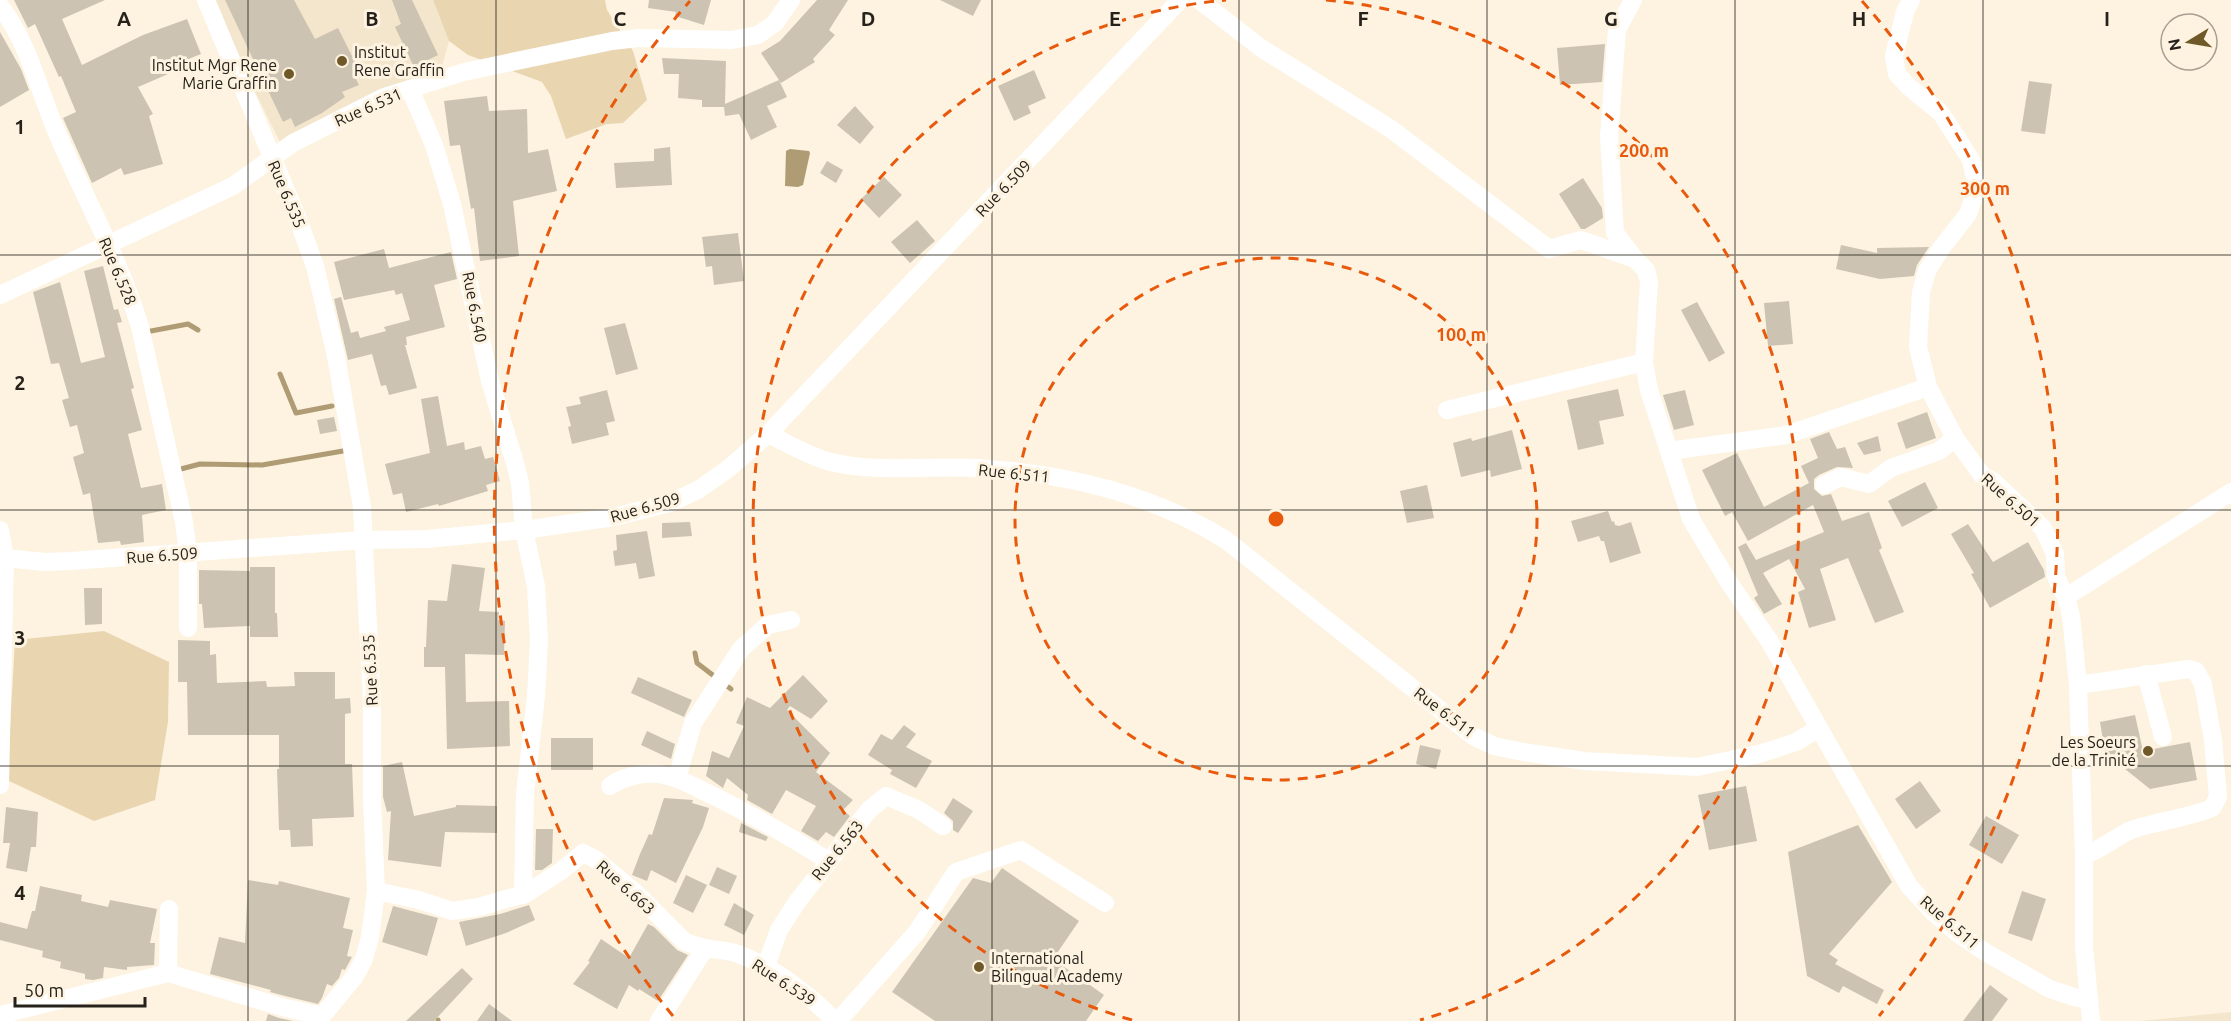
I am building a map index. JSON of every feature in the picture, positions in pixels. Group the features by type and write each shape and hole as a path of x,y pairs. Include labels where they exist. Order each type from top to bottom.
{"street":[{"name":"Rue 6.535","path":"168,973 320,1019 355,976 364,959 370,937 376,891 372,800 372,703 363,507 336,356 307,241 206,0"},
{"name":"Rue 6.531","path":"0,295 233,186 293,143 384,97 464,72 612,41 639,38 732,40 758,35 775,23 791,0"},
{"name":"Rue 6.509","path":"5,558 45,562 364,540 417,539 524,530 614,517 670,502 698,490 728,469 768,434 1180,0"},
{"path":"1199,0 1261,48 1391,129 1549,249 1581,240 1635,259"},
{"path":"1633,0 1617,30 1609,137 1615,233 1646,270 1649,282 1644,362 1649,390 1691,519 1728,581 1770,642 1819,728"},
{"name":"Rue 6.501","path":"1911,0 1905,12 1894,57 1897,74 1909,87 1941,112 1971,160 1977,187 1968,214 1927,272 1922,292 1918,347 1928,387 1955,438 1982,475 1995,482 2043,528 2055,554 2056,577 2066,597 2074,634 2078,685 2084,855 2082,871 2084,947 2091,1021"},
{"name":"Rue 6.528","path":"0,6 21,41 51,118 131,296 175,474 188,553 188,628"},
{"name":"Rue 6.540","path":"410,89 434,145 452,204 490,381 515,463 524,530 536,586 539,639 536,696 525,794 522,895"},
{"path":"1447,410 1644,362"},
{"path":"1669,451 1786,435 1928,387"},
{"name":"Rue 6.511","path":"768,434 804,452 831,462 859,467 988,468 1054,476 1123,493 1184,516 1227,540 1473,736 1494,746 1586,761 1697,767 1759,754 1796,742 1819,728 1909,886 1932,911 1956,932 1985,952 2050,989 2089,1000"},
{"path":"1824,484 1841,477 1869,484 1891,468 1939,452 1955,438"},
{"path":"2066,597 2231,492"},
{"path":"0,530 5,558 0,785"},
{"path":"677,778 693,723 741,649 768,625 791,620"},
{"path":"2078,685 2146,674 2189,669 2196,671 2200,676 2213,740 2218,797 2212,808 2122,834 2096,852 2084,855"},
{"path":"2146,674 2163,737"},
{"path":"610,786 617,781 656,773 677,778 782,831 827,861"},
{"name":"Rue 6.563","path":"766,966 779,930 797,902 869,810 886,796 919,810 943,826"},
{"path":"837,1021 917,932 956,872 1021,850 1105,903"},
{"name":"Rue 6.663","path":"376,891 452,910 479,907 522,895 542,884 581,853 588,854 638,895 685,942 705,948"},
{"path":"0,1016 168,973 169,909"},
{"path":"659,1021 705,948"},
{"name":"Rue 6.539","path":"705,948 736,953 766,966 822,1007 837,1021"}],"shaded area":[{"name":"Institut Rene Graffin","path":"209,0 433,0 449,41 438,81 281,144"},
{"path":"433,0 605,0 607,10 633,51 647,100 623,123 607,124 566,139 551,96 542,82 468,55 449,41"},
{"path":"790,149 810,153 803,185 798,187 785,186 786,151"},
{"path":"104,631 169,662 168,722 155,800 94,821 7,780 15,640"},
{"path":"2231,1012 2231,1021 2140,1021"}],"building":[{"path":"14,0 105,0 62,19 82,65 143,35 187,19 201,54 186,60 189,65 138,87 153,114 149,116 163,164 124,175 121,168 92,183 63,118 76,112 61,76 59,77 35,24 28,28"},
{"path":"225,0 294,0 315,39 338,28 362,76 356,79 359,85 342,92 345,97 322,113 295,127 291,118 283,122"},
{"path":"392,0 412,0 438,55 414,67 395,27 401,24"},
{"path":"649,0 711,0 704,25 675,16 676,12 648,8"},
{"path":"817,0 848,0 829,30 835,35 813,59 815,62 781,83 761,53 780,41"},
{"path":"940,0 981,0 973,16"},
{"path":"0,32 21,69 29,90 0,107"},
{"path":"1605,44 1602,82 1560,85 1557,48"},
{"path":"662,58 726,61 725,104 779,80 787,97 767,106 777,127 751,140 739,114 725,116 724,107 702,107 702,100 678,98 679,74 664,74"},
{"path":"1034,70 1046,98 1028,106 1031,113 1014,121 998,86"},
{"path":"2029,81 2052,84 2045,134 2021,131"},
{"path":"487,96 489,111 527,109 528,153 548,149 557,191 513,201 519,256 480,261 474,208 471,209 460,145 450,146 444,101"},
{"path":"855,106 874,127 860,144 837,125"},
{"path":"670,147 672,185 616,188 614,163 654,161 654,149"},
{"path":"827,161 843,170 836,183 820,173"},
{"path":"884,177 902,195 879,218 861,199"},
{"path":"1583,178 1602,208 1603,218 1581,229 1559,194"},
{"path":"917,220 935,241 910,263 891,242"},
{"path":"738,233 744,281 714,285 712,266 706,267 702,237"},
{"path":"1841,245 1877,253 1877,248 1929,247 1917,265 1914,276 1880,279 1836,269"},
{"path":"384,249 389,268 451,252 457,279 434,285 445,327 406,337 407,345 405,345 417,388 389,395 386,385 381,386 372,354 348,360 334,299 341,297 351,333 358,331 360,338 386,331 384,327 410,320 402,293 396,295 394,290 344,300 334,262"},
{"path":"103,266 114,310 118,309 122,322 117,323 142,430 128,434 141,488 162,484 166,510 142,515 144,542 121,545 120,541 98,543 90,493 83,495 73,457 84,453 77,425 70,427 62,400 69,398 59,363 51,364 33,292 60,282 81,363 105,357 84,271"},
{"path":"1789,301 1793,344 1768,346 1764,303"},
{"path":"1697,302 1725,353 1709,362 1681,310"},
{"path":"625,323 638,369 616,375 604,328"},
{"path":"1618,389 1624,416 1599,421 1604,444 1578,450 1567,400"},
{"path":"607,390 615,421 606,423 609,435 572,444 568,427 571,426 566,407 581,404 579,397"},
{"path":"1685,390 1694,425 1674,430 1663,395"},
{"path":"438,396 447,446 464,442 465,450 481,446 485,459 493,457 500,481 486,485 488,491 439,506 438,504 406,512 402,493 393,495 385,464 430,453 421,399"},
{"path":"1927,412 1936,438 1906,449 1897,423"},
{"path":"334,417 337,431 320,434 317,420"},
{"path":"1512,430 1522,469 1491,477 1490,470 1461,477 1453,443 1471,438 1472,441"},
{"path":"1829,432 1837,449 1845,447 1853,468 1837,467 1819,475 1814,479 1814,489 1822,496 1831,494 1842,521 1869,512 1882,548 1879,550 1904,612 1875,623 1848,558 1820,569 1836,620 1809,628 1798,592 1805,589 1789,559 1763,573 1782,604 1764,614 1754,598 1758,595 1738,547 1746,543 1756,560 1824,532 1813,505 1748,541 1732,512 1725,516 1702,470 1737,453 1764,507 1809,483 1801,466 1818,458 1810,439"},
{"path":"1878,436 1881,451 1864,455 1857,443"},
{"path":"1925,482 1938,508 1902,527 1888,501"},
{"path":"1427,485 1434,518 1407,523 1400,491"},
{"path":"1608,511 1615,525 1631,522 1641,553 1610,563 1604,541 1601,541 1599,536 1578,542 1571,521"},
{"path":"690,522 692,536 662,538 662,523"},
{"path":"1968,524 1993,562 2028,542 2044,570 2045,577 1990,608 1971,574 1974,573 1951,534"},
{"path":"647,531 655,576 639,579 636,563 615,566 613,551 617,550 616,535"},
{"path":"452,564 485,568 479,611 499,612 498,620 505,621 504,655 465,654 466,702 509,701 510,746 447,749 445,667 424,667 424,647 426,647 428,600 447,601"},
{"path":"250,567 275,567 275,613 277,613 278,637 250,637 250,626 204,628 202,604 199,604 199,570 250,571"},
{"path":"84,588 102,588 102,624 85,625"},
{"path":"178,640 210,641 210,655 216,654 217,683 266,681 267,687 295,686 294,672 335,672 335,699 350,698 351,713 345,714 345,764 352,764 354,817 312,819 313,846 291,847 290,830 279,830 277,769 279,769 279,735 188,735 187,682 178,682"},
{"path":"803,675 828,701 811,719 790,706 787,710 830,753 816,772 853,800 843,810 850,816 834,837 826,832 818,841 801,831 816,806 786,790 772,814 747,800 748,795 727,778 723,788 706,776 712,751 729,758 744,726 736,723 747,697 770,708"},
{"path":"638,677 692,700 684,717 631,693"},
{"name":"Les Soeurs de la Trinité","path":"2135,715 2143,751 2190,742 2197,780 2150,789 2105,753 2100,722"},
{"path":"904,725 916,734 906,747 932,761 916,788 890,774 892,770 868,755 881,734 892,740"},
{"path":"647,731 675,744 671,759 641,745"},
{"path":"551,738 593,738 593,770 551,770"},
{"path":"1420,745 1441,750 1436,769 1416,764"},
{"path":"402,762 414,816 456,807 456,805 497,806 497,833 445,832 441,867 388,860 391,811 387,812 383,797 383,766"},
{"path":"1920,781 1941,811 1916,829 1895,799"},
{"path":"1746,786 1757,841 1709,850 1698,795"},
{"path":"664,798 693,800 692,803 709,808 703,827 676,883 651,870 647,881 632,875 649,834 652,835"},
{"path":"953,798 973,811 958,833 953,830 953,821 944,813"},
{"path":"6,807 38,812 36,847 31,847 27,872 6,868 10,843 3,843"},
{"path":"1986,816 2019,835 2002,864 1969,845"},
{"path":"741,823 768,837 766,841 739,832"},
{"path":"1858,825 1892,882 1829,954 1838,960 1835,964 1884,990 1877,1004 1843,986 1839,993 1807,976 1788,852"},
{"path":"536,829 553,829 552,863 542,870 535,870"},
{"path":"717,867 737,876 729,894 709,885"},
{"name":"International Bilingual Academy","path":"1002,868 1079,921 1053,959 1104,995 1086,1021 935,1021 892,992 973,878 991,883"},
{"path":"686,875 707,885 693,913 673,903"},
{"path":"248,880 278,885 279,881 350,898 343,928 353,930 347,956 352,957 332,986 327,984 318,1004 210,974 219,937 245,943"},
{"path":"40,886 82,895 81,901 108,907 110,900 157,909 150,943 155,943 154,965 127,967 127,970 104,967 103,978 85,979 85,974 60,968 61,962 42,957 43,951 0,940 0,922 27,929 32,911 35,911"},
{"path":"2022,891 2046,899 2032,941 2008,933"},
{"path":"734,903 754,915 744,935 724,925"},
{"path":"529,905 535,920 506,933 466,946 459,922 500,914"},
{"path":"393,906 438,918 427,956 382,942"},
{"path":"648,924 677,950 688,955 658,1001 629,985 617,1009 573,984 590,962 588,961 601,939 629,958"},
{"path":"462,968 473,979 434,1021 406,1021"},
{"path":"1990,985 2008,999 1992,1021 1963,1021"},
{"path":"489,1004 512,1021 477,1021"},
{"path":"268,1014 279,1018 293,1021 266,1021"}],"waterway":[{"path":"151,331 188,324 198,330"},
{"path":"280,374 296,413 332,406"},
{"path":"181,469 200,464 262,465 343,451"},
{"path":"695,653 697,663 731,689"}],"place":[{"name":"Institut Rene Graffin","path":"342,61"},
{"name":"Institut Mgr Rene Marie Graffin","path":"289,74"},
{"name":"Les Soeurs de la Trinité","path":"2148,751"},
{"name":"International Bilingual Academy","path":"979,967"}]}
